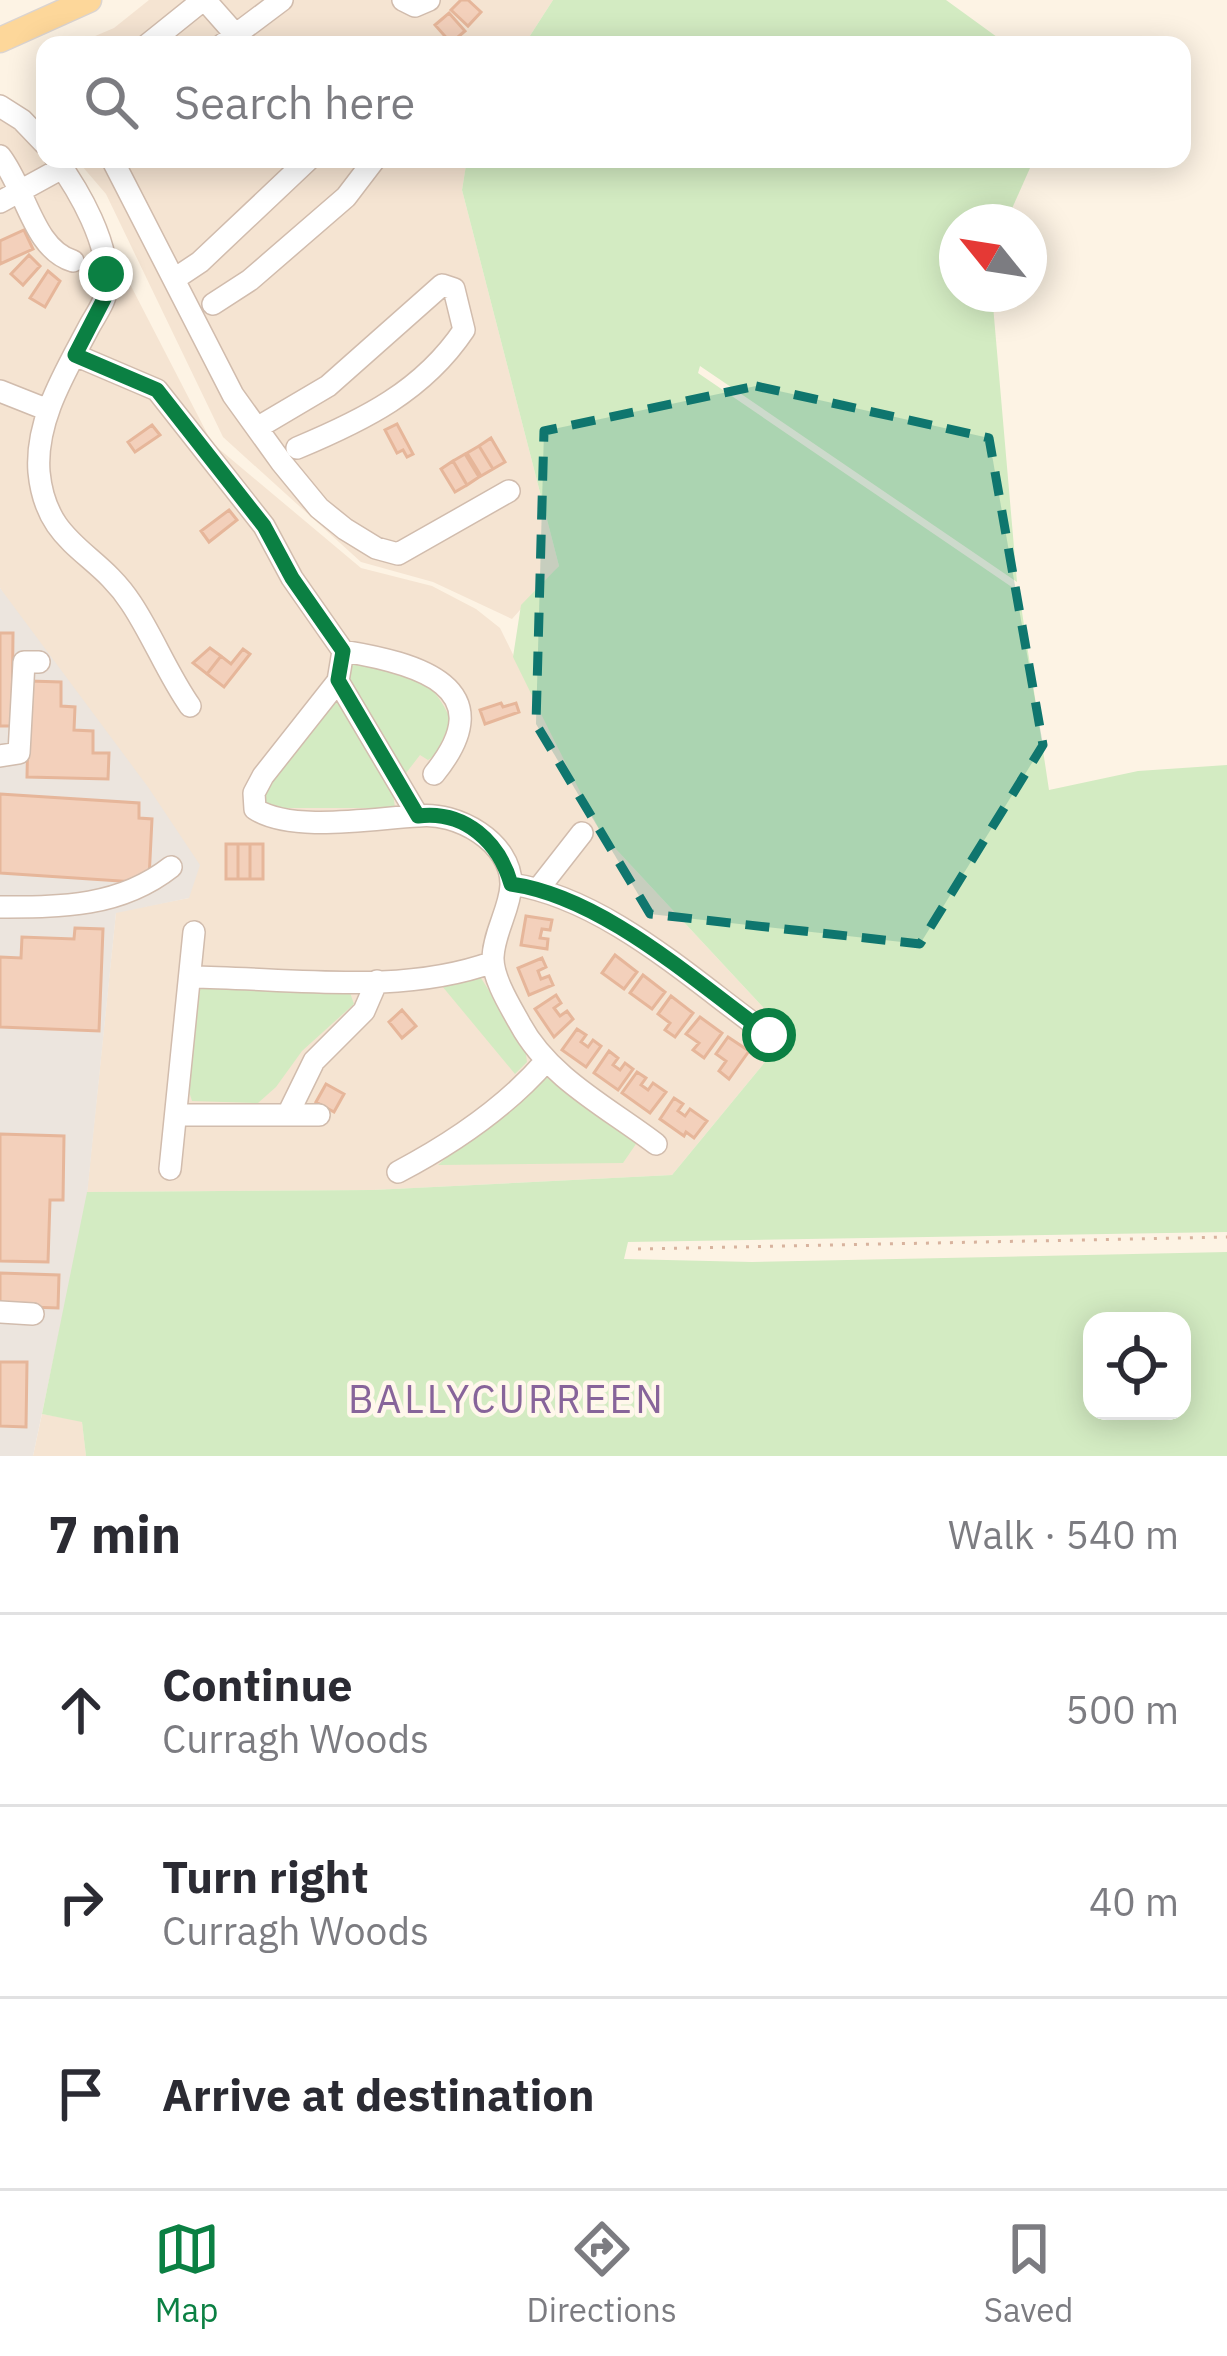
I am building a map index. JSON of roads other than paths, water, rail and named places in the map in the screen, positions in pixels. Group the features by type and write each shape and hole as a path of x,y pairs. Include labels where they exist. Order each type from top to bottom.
{"main road":[{"path":"2,42 89,0"}],"street":[{"path":"158,36 204,0 227,36"},
{"path":"233,36 282,0"},
{"path":"403,0 415,6 429,0"},
{"path":"0,106 36,135"},
{"path":"0,156 24,192 37,229 52,252 73,261"},
{"path":"0,202 24,192 53,168"},
{"path":"61,168 103,252 107,286 48,410 39,476 54,525 72,546 110,575 132,604 157,656 190,706"},
{"path":"116,168 233,394 310,497 345,529 376,548 398,554 509,491"},
{"path":"176,278 200,262 299,168"},
{"path":"200,262 219,299 250,280 346,197 368,168"},
{"path":"257,428 296,406 381,342 442,286 454,289 464,330 442,362 394,400 305,444 296,406"},
{"path":"75,355 157,390 264,526 292,578 343,651 338,680 262,776 254,794 255,809 266,817 300,821 432,814 483,833 505,863 511,884 493,962 519,1023 545,1060 656,1144"},
{"path":"0,392 48,410"},
{"path":"343,651 375,656 437,677 456,700 462,730 454,750 434,775"},
{"path":"0,756 19,753 24,662 39,662"},
{"path":"338,680 418,816"},
{"path":"539,888 582,833"},
{"path":"0,907 82,907 147,886 171,868"},
{"path":"511,884 539,888 587,907 769,1035"},
{"path":"170,1169 194,932"},
{"path":"191,977 376,981 464,972 493,962"},
{"path":"287,1114 314,1061 364,1011 376,981"},
{"path":"398,1172 449,1144 524,1086 545,1060"},
{"path":"177,1115 319,1114"},
{"path":"0,1312 33,1314"}],"district":[{"name":"BALLYCURREEN","path":"507,1398"}]}
